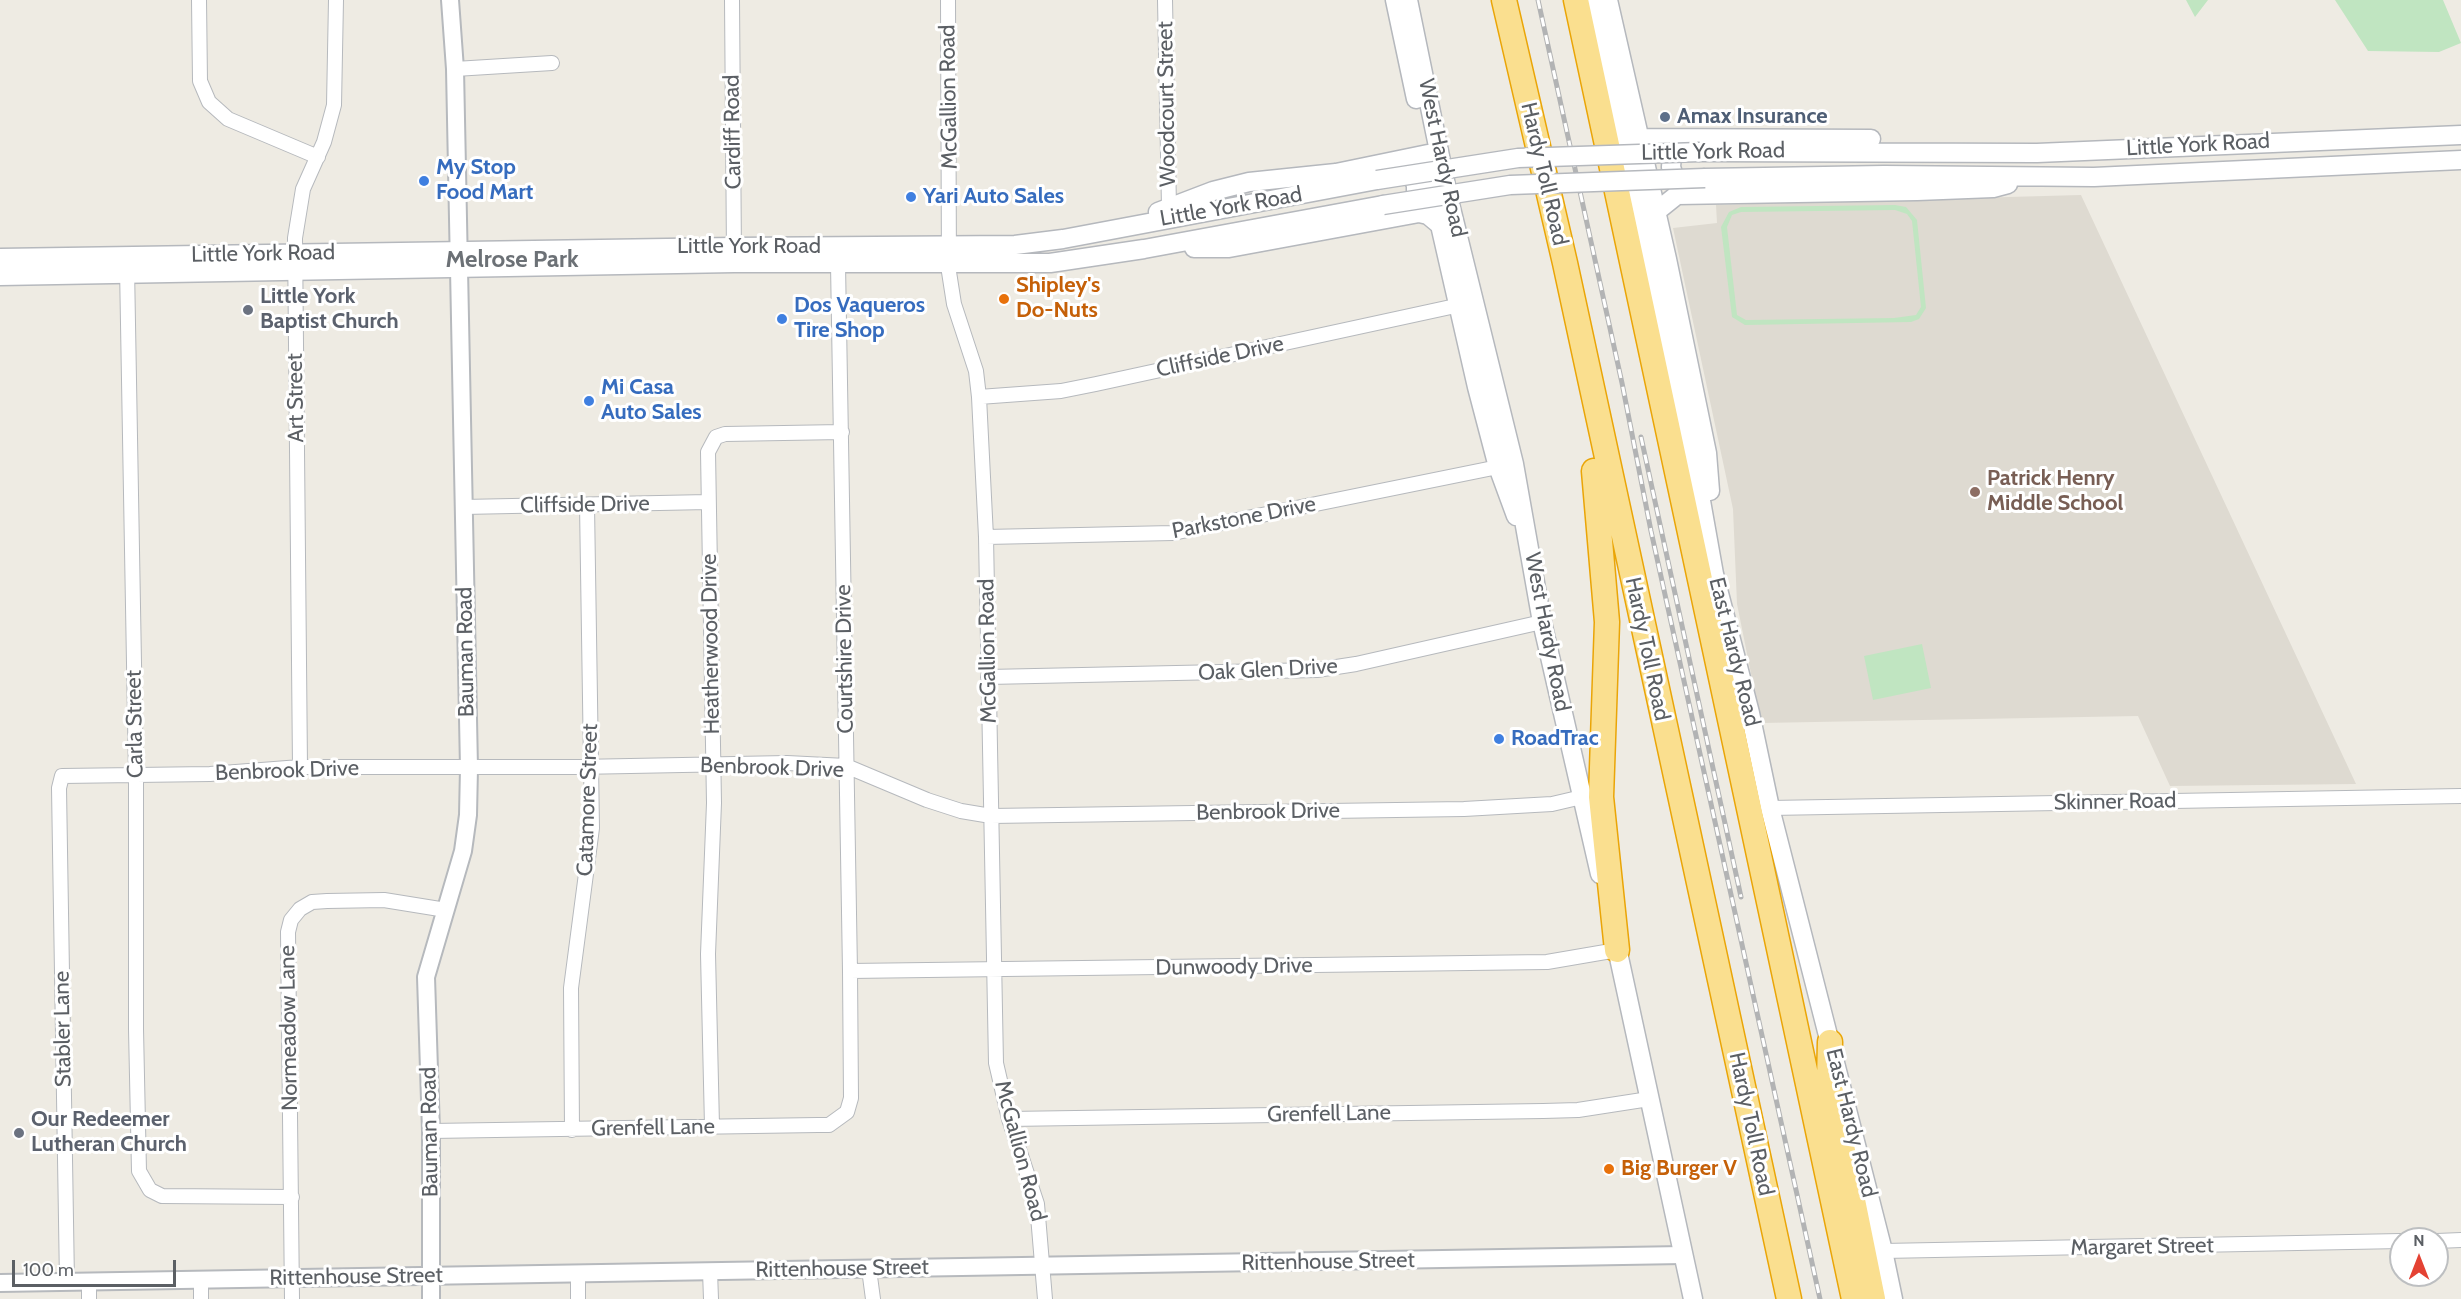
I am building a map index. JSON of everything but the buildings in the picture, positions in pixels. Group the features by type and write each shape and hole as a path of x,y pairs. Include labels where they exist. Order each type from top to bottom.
{"highway":[{"name":"Hardy Toll Road","path":"1504,0 1577,319 1790,1299"},
{"path":"1575,0 1854,1299"},
{"path":"1577,319 1606,592 1607,654 1601,797 1617,950"},
{"path":"1830,1042 1829,1082 1873,1299"}],"main road":[{"path":"1395,0 1428,154 1440,225 1477,387 1498,467 1531,557"},
{"name":"West Hardy Road","path":"1408,0 1442,168 1514,464 1542,622 1693,1299"},
{"name":"East Hardy Road","path":"1593,0 1636,181 1714,574 1893,1299"},
{"path":"1608,0 1657,211 1707,453 1714,574"},
{"name":"Little York Road","path":"0,276 127,265 734,255 1015,245 1063,239 1381,172 1442,168 1518,158 1700,152 2037,153 2341,138 2461,135"},
{"path":"1683,137 1673,144 1671,167 1677,185 1692,195"},
{"path":"1641,138 1871,139 2037,153"},
{"path":"2341,138 2343,166"},
{"path":"2067,152 2067,176"},
{"path":"1381,172 1428,154"},
{"name":"Little York Road","path":"734,255 838,264 1050,263 1144,249 1448,193 1510,185 1884,175 2067,176 2461,160"},
{"path":"1134,224 1213,190 1249,182 1406,169 1416,184 1416,206 1406,215"},
{"path":"1657,211 1677,195 1983,188 2039,176"},
{"path":"1144,249 1229,248 1406,215 1428,215 1440,225"},
{"name":"Little York Road","path":"0,258 127,265"}],"street":[{"path":"199,0 200,81 208,102 228,119 318,157"},
{"name":"Art Street","path":"300,767 295,262 298,211 303,189 330,125 337,91 336,0"},
{"name":"Bauman Road","path":"431,1299 431,1131 426,977 464,851 468,815 469,768 455,69 450,0"},
{"name":"Cardiff Road","path":"732,0 734,255"},
{"name":"McGallion Road","path":"948,0 949,265 954,304 975,371 979,396 986,537 996,1063 1009,1119 1037,1204 1045,1299"},
{"name":"Woodcourt Street","path":"1165,0 1169,207"},
{"path":"455,69 552,63"},
{"name":"Courtshire Drive","path":"838,264 851,1090"},
{"name":"Carla Street","path":"127,265 136,776 136,1029 139,1172 150,1190 162,1196 292,1197"},
{"name":"Cliffside Drive","path":"979,396 1061,391 1460,305"},
{"name":"Heatherwood Drive","path":"712,1126 708,954 714,843 708,452 716,437 736,434 842,432"},
{"name":"Parkstone Drive","path":"986,537 1173,533 1498,467"},
{"name":"Cliffside Drive","path":"463,507 708,502"},
{"name":"Catamore Street","path":"572,1130 572,988 590,852 592,766 587,505"},
{"name":"Oak Glen Drive","path":"988,677 1317,670 1356,664 1542,622"},
{"name":"Benbrook Drive","path":"62,776 136,776 300,767 469,768 787,763 846,766 927,800 962,811 991,816 1464,809 1552,804 1582,797"},
{"name":"Stabler Lane","path":"62,776 59,788 66,1282"},
{"name":"Skinner Road","path":"1770,808 2461,796"},
{"name":"Normeadow Lane","path":"292,1299 288,932 291,920 300,909 312,902 327,901 384,900 446,910"},
{"name":"Dunwoody Drive","path":"850,971 994,971 1548,962 1617,950"},
{"name":"Grenfell Lane","path":"431,1131 829,1125 847,1113 851,1090"},
{"name":"Grenfell Lane","path":"1009,1119 1554,1111 1624,1105 1649,1099"},
{"name":"Margaret Street","path":"1883,1251 2389,1241"},
{"name":"Rittenhouse Street","path":"0,1283 1683,1255"},
{"path":"869,1269 873,1299"},
{"path":"710,1271 711,1299"},
{"path":"578,1273 578,1299"},
{"path":"201,1280 201,1299"},
{"path":"89,1282 89,1299"}],"shaded area":[{"name":"Patrick Henry Middle School","path":"2081,195 2356,784 2170,786 2138,716 1761,723 1737,604 1733,509 1673,228 1717,223 1716,205"}],"green space":[{"path":"2186,0 2208,0 2195,17"},
{"path":"2335,0 2443,0 2461,43 2439,52 2368,51"},
{"path":"1895,205 1906,207 1917,220 1926,308 1919,319 1911,322 1745,325 1732,317 1721,227 1729,212 1741,207","holes":["1895,210 1907,214 1912,221 1921,307 1916,315 1894,318 1746,320 1737,315 1727,227 1732,215 1741,212"]},
{"path":"1922,644 1931,688 1873,700 1864,656"}],"railway":[{"path":"1538,0 1622,383 1651,531 1820,1299"},
{"path":"1641,437 1741,897"}],"place":[{"name":"Amax Insurance","path":"1665,117"},
{"name":"My Stop Food Mart","path":"424,181"},
{"name":"Yari Auto Sales","path":"911,197"},
{"name":"Shipley's Do-Nuts","path":"1004,299"},
{"name":"Little York Baptist Church","path":"248,310"},
{"name":"Dos Vaqueros Tire Shop","path":"782,319"},
{"name":"Mi Casa Auto Sales","path":"589,401"},
{"name":"Patrick Henry Middle School","path":"1975,492"},
{"name":"RoadTrac","path":"1499,739"},
{"name":"Our Redeemer Lutheran Church","path":"19,1133"},
{"name":"Big Burger V","path":"1609,1169"}],"district":[{"name":"Melrose Park","path":"512,260"}]}
